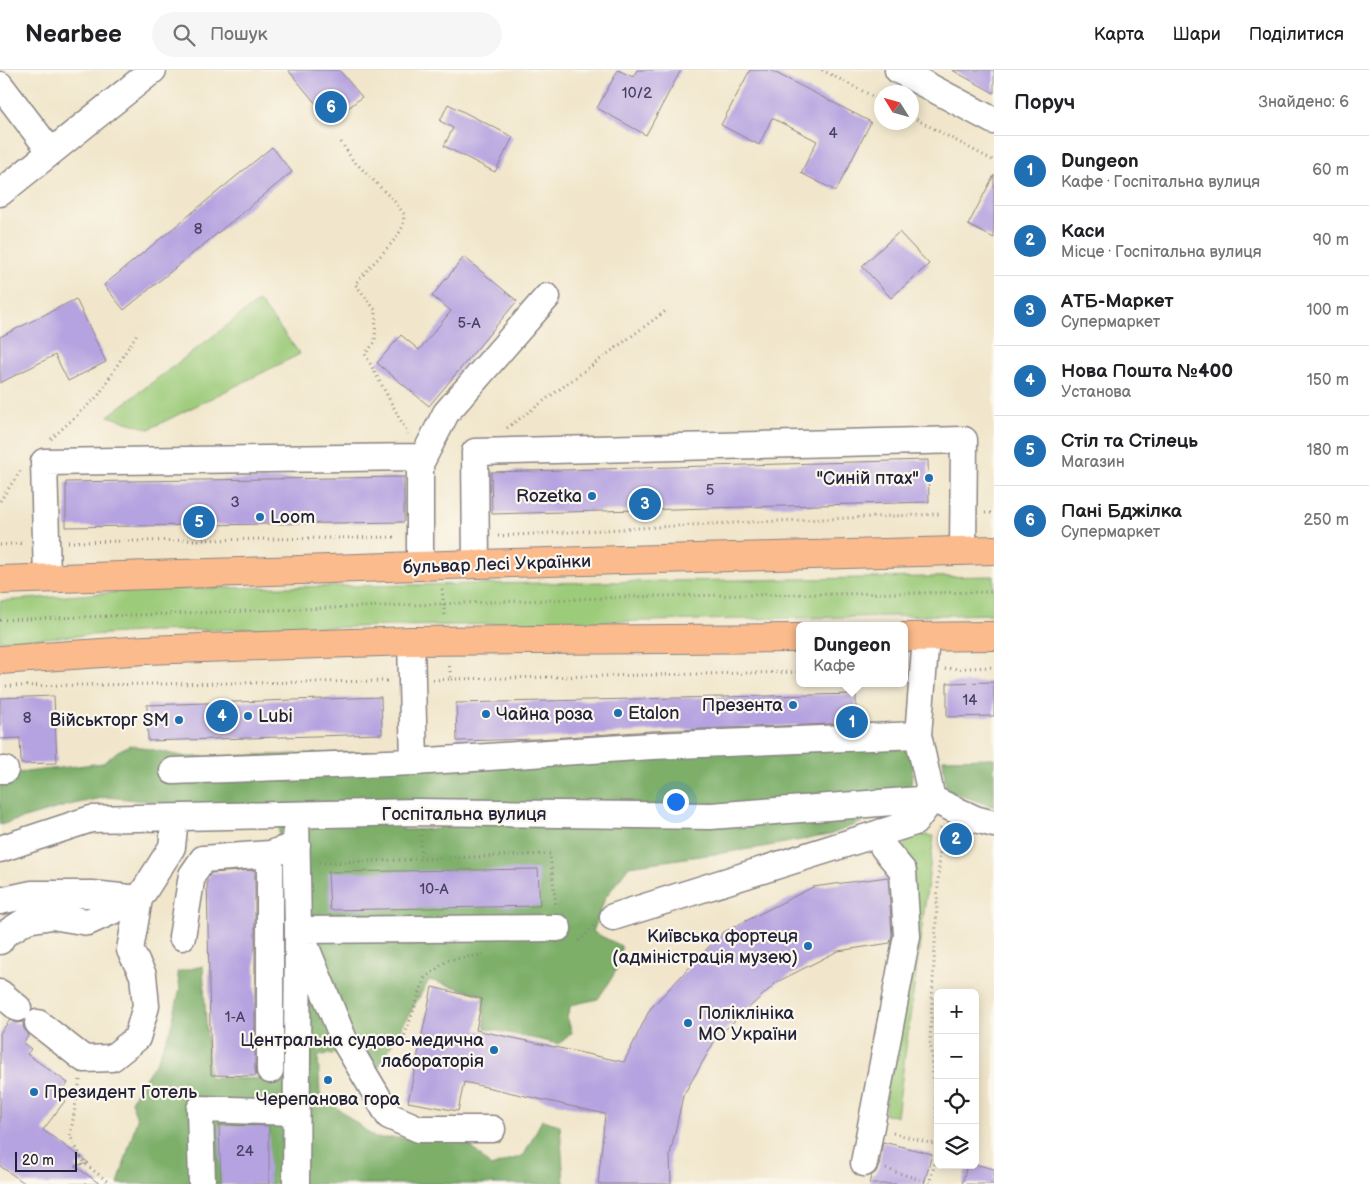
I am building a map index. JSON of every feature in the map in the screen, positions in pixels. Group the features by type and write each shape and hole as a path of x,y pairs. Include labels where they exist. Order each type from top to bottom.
{"main road":[{"name":"бульвар Лесі Українки","path":"0,580 420,566 476,551 994,550"},
{"path":"915,637 994,636"},
{"path":"0,660 145,650 411,642 796,638"}],"street":[{"path":"0,193 153,70"},
{"path":"910,73 994,121"},
{"path":"0,85 51,152"},
{"path":"420,566 420,460 446,413 547,297"},
{"path":"476,551 474,452 964,440 963,551"},
{"path":"47,578 44,462 420,460"},
{"path":"915,637 923,670 918,735 932,799"},
{"path":"411,642 414,762"},
{"path":"173,771 414,762 652,746 918,735"},
{"path":"932,799 975,819 994,824"},
{"path":"605,919 914,822 932,799"},
{"name":"Госпітальна вулиця","path":"0,849 91,819 417,812 711,816 932,799"},
{"path":"296,815 298,930 296,1184"},
{"path":"19,1008 84,1058 112,1058 137,1038 146,1006 143,975 130,950 139,899 172,847 175,818"},
{"path":"864,1163 907,936 903,871 884,847 882,832"},
{"path":"270,854 270,1070"},
{"path":"182,937 192,875 203,859 297,854"},
{"path":"0,901 32,894 92,894 139,899"},
{"path":"0,941 3,935 27,920 52,916 88,922 139,899"},
{"path":"298,930 566,937"},
{"path":"298,930 344,1040 389,1116 419,1129 492,1129"},
{"path":"202,1184 200,1109 296,1112"}],"path":[{"path":"822,70 874,98"},
{"path":"919,121 994,161"},
{"path":"341,142 352,159 396,203 404,214 403,226 397,237 355,284 376,311 375,342 365,354 420,460"},
{"path":"507,428 667,310"},
{"path":"49,440 98,396 138,332"},
{"path":"0,501 24,466"},
{"path":"476,551 709,524 963,514"},
{"path":"0,545 46,542 420,537"},
{"path":"442,588 451,679"},
{"path":"0,620 657,596 994,592"},
{"path":"923,670 994,667"},
{"path":"0,686 411,681 796,672"},
{"path":"938,1124 930,1040 941,824"},
{"path":"420,827 422,859"},
{"path":"297,854 422,859 550,854 566,937 605,919"},
{"path":"403,1040 425,978 448,960 493,953"},
{"path":"344,1040 403,1040 420,1044"},
{"path":"84,1058 70,1136 85,1164 111,1184"},
{"path":"897,1134 934,1144"},
{"path":"864,1163 934,1184"},
{"path":"929,1184 934,1166"}],"green space":[{"path":"259,301 300,354 149,429 108,416"},
{"path":"994,576 994,614 152,631 0,641 0,601 159,589"},
{"path":"906,738 914,758 910,791 717,807 174,804 107,797 69,805 0,825 0,775 103,763 118,751 130,745 187,757"},
{"path":"994,758 994,807 946,790 943,759"},
{"path":"869,809 870,819 829,835 757,848 629,866 605,898 593,932 621,946 620,960 598,999 571,1005 567,1017 572,1033 559,1044 485,1028 483,995 429,980 378,1068 359,1050 318,1056 320,1094 375,1138 463,1138 491,1167 524,1155 542,1120 560,1125 564,1184 118,1184 137,1119 131,1101 157,1061 171,1027 180,988 177,972 203,966 209,1078 277,1079 279,822 402,819 403,830 439,829 439,819"},
{"path":"917,834 934,836 897,1116 885,1115 901,850 908,840"}],"building":[{"path":"288,70 339,70 362,97 331,122"},
{"path":"618,70 633,77 637,70 681,70 646,135 597,108"},
{"path":"750,70 770,70 871,122 836,191 801,173 817,141 772,118 759,145 721,125"},
{"path":"952,70 994,70 994,93"},
{"path":"448,104 513,137 495,172 444,146 453,128 440,121"},
{"path":"272,147 292,172 124,310 104,285"},
{"path":"994,175 994,238 968,225"},
{"path":"899,232 929,264 891,298 862,266"},
{"path":"464,257 517,301 429,406 377,363 401,335 419,350 451,311 432,296"},
{"path":"76,299 106,362 68,381 55,355 0,383 0,337"},
{"path":"928,460 929,502 492,514 491,472"},
{"path":"404,477 404,522 66,527 66,482"},
{"path":"994,682 994,716 947,717 947,683"},
{"path":"856,694 856,723 651,731 537,739 457,741 456,703"},
{"path":"54,696 57,763 21,764 20,738 0,739 0,698"},
{"path":"381,697 382,734 148,741 147,705"},
{"path":"538,869 540,906 330,910 328,872"},
{"path":"255,870 256,1076 211,1075 207,879 211,873"},
{"name":"Поліклініка МО України","path":"888,877 892,935 890,943 838,951 777,982 717,1037 683,1096 670,1155 671,1184 598,1184 605,1114 464,1082 458,1111 408,1102 432,987 482,999 476,1030 624,1062 650,1009 722,933 813,887"},
{"name":"Президент Готель","path":"10,1020 16,1023 23,1022 24,1029 29,1035 23,1043 31,1049 27,1054 68,1083 64,1088 71,1093 43,1130 89,1163 75,1166 100,1184 26,1184 0,1166 0,1033"},
{"path":"219,1125 269,1126 269,1184 221,1184"},
{"path":"883,1142 932,1154 924,1184 869,1184 871,1176 879,1166"},
{"path":"979,1165 994,1169 994,1184 962,1184 966,1169 979,1169"}],"place":[{"name":"Пані Бджілка","path":"331,107"},
{"name":"\"Синій птах\"","path":"929,478"},
{"name":"Rozetka","path":"592,496"},
{"name":"АТБ-Маркет","path":"645,504"},
{"name":"Loom","path":"260,517"},
{"name":"Стіл та Стілець","path":"199,522"},
{"name":"Презента","path":"793,705"},
{"name":"Etalon","path":"618,713"},
{"name":"Чайна роза","path":"486,714"},
{"name":"Нова Пошта №400","path":"222,716"},
{"name":"Lubi","path":"248,716"},
{"name":"Військторг SM","path":"179,720"},
{"name":"Dungeon","path":"852,722"},
{"name":"Каси","path":"956,839"},
{"name":"Київська фортеця (адміністрація музею)","path":"808,946"},
{"name":"Поліклініка МО України","path":"688,1023"},
{"name":"Центральна судово-медична лабораторія","path":"494,1050"},
{"name":"Черепанова гора","path":"328,1080"},
{"name":"Президент Готель","path":"34,1092"}]}
